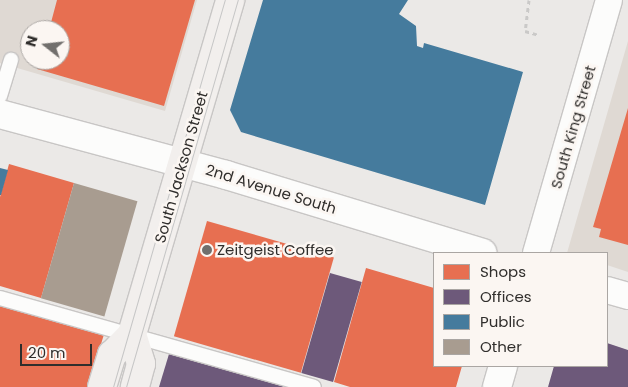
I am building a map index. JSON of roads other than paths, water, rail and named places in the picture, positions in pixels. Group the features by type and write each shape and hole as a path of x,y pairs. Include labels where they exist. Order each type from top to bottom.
{"main road":[{"name":"South Jackson Street","path":"102,387 112,355 132,334 230,0"},
{"path":"132,334 141,364 134,387"}],"street":[{"name":"South King Street","path":"536,252 609,0"},
{"name":"2nd Avenue South","path":"0,114 182,162 479,252"},
{"path":"608,290 628,296"},
{"path":"496,387 503,367"}],"lane":[{"path":"0,96 11,60"},
{"path":"0,298 313,387"}],"tram line":[{"path":"113,387 225,0"},
{"path":"126,387 238,0"}],"place":[{"name":"Zeitgeist Coffee","path":"207,250"}]}
